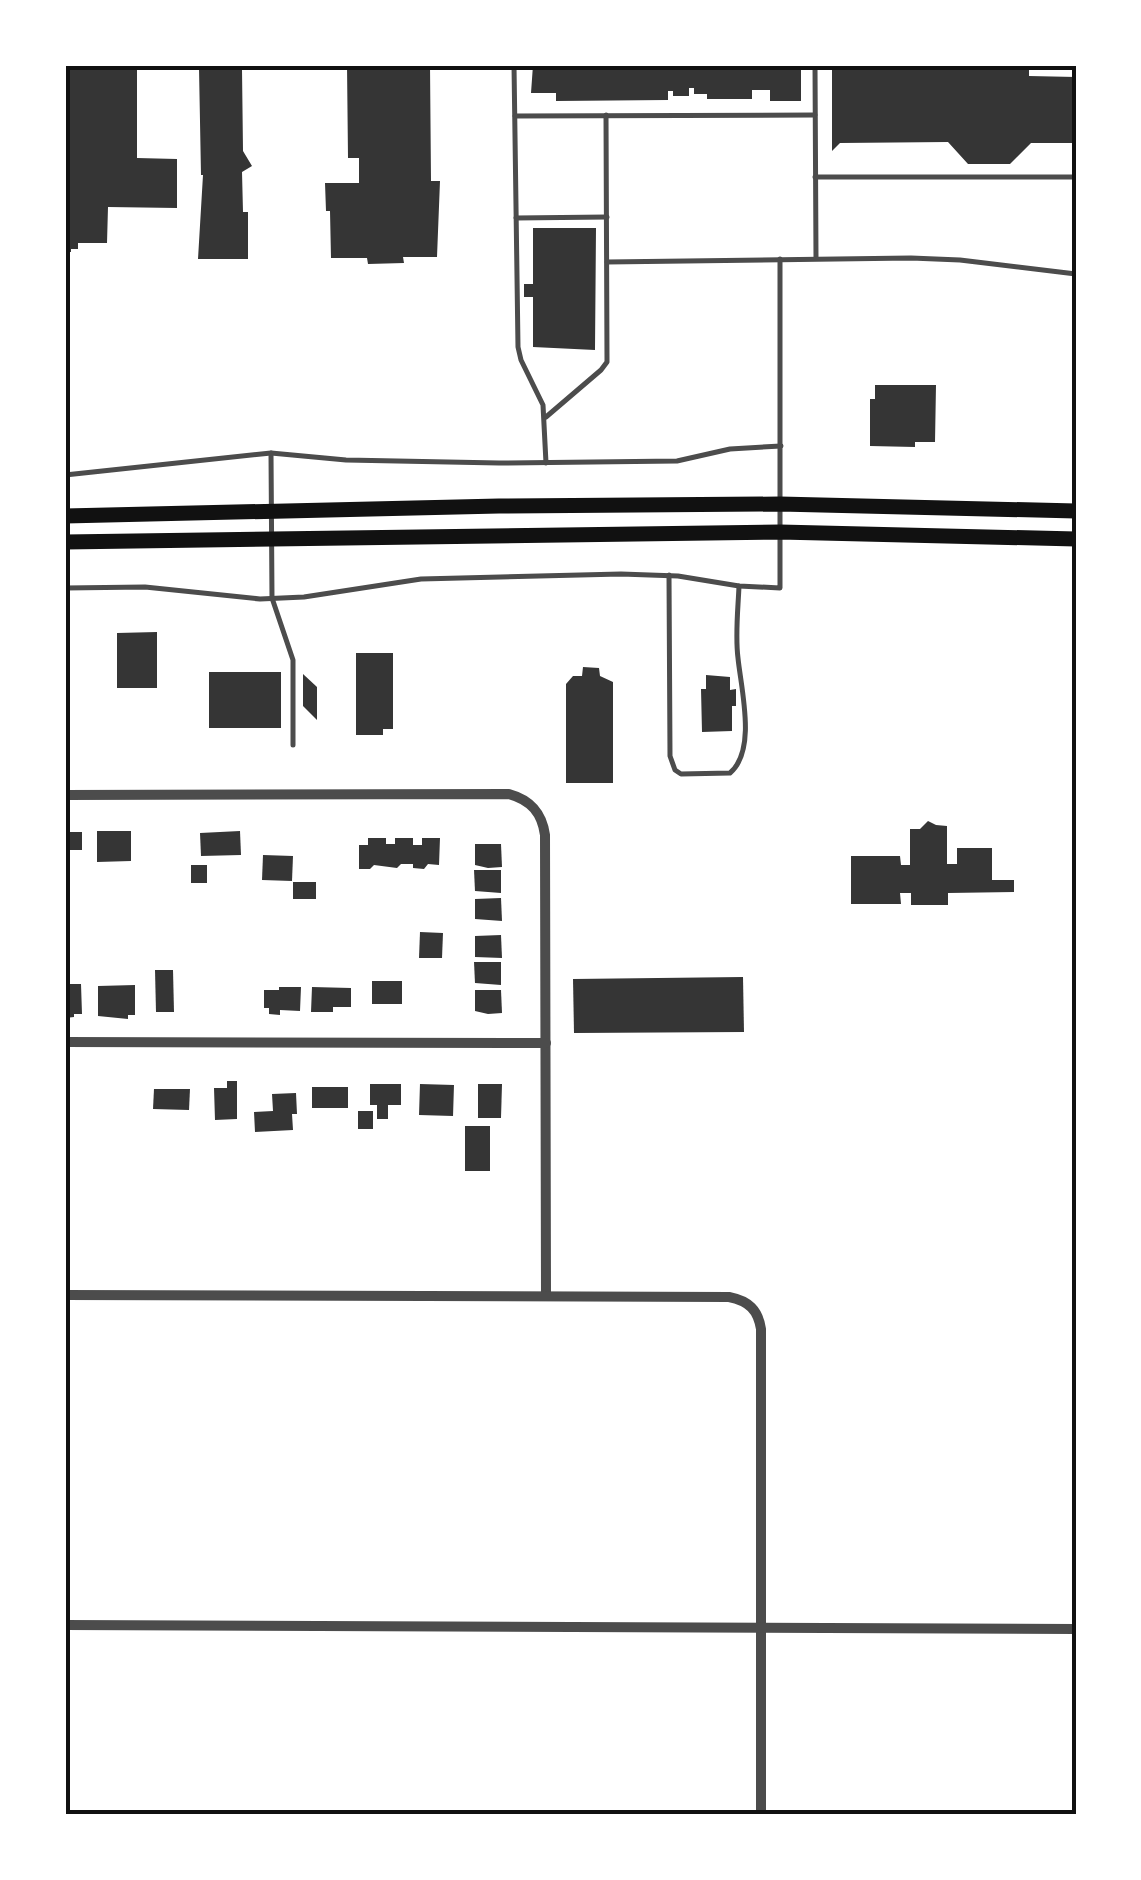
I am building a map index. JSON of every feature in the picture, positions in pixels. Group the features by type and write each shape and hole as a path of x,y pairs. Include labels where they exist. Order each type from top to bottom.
{"main road":[{"path":"65,516 780,504 1076,511"},
{"path":"65,542 780,527 1076,538"}],"street":[{"path":"65,795 509,794 535,807 545,834 546,1296"},
{"path":"65,1042 546,1043"},
{"path":"65,1295 730,1296 751,1306 762,1329 761,1815"},
{"path":"65,1625 1076,1630"}],"lane":[{"path":"514,65 518,346 546,417 546,463"},
{"path":"816,65 816,258"},
{"path":"514,116 815,114"},
{"path":"546,417 607,362 606,116"},
{"path":"815,177 1076,177"},
{"path":"516,218 607,218"},
{"path":"65,588 144,587 272,598 421,579 668,575 780,588 780,259"},
{"path":"607,262 960,260 1076,274"},
{"path":"65,475 271,454 346,460 677,462 730,449 781,446"},
{"path":"271,454 272,598 293,660 293,746"},
{"path":"668,575 670,756 675,770 681,774 730,773 742,758 744,689 738,662 739,586"}],"building":[{"path":"65,65 137,65 137,158 177,159 177,208 108,207 107,243 78,243 78,249 71,252 65,252"},
{"path":"347,65 430,65 431,181 440,181 437,257 403,257 404,263 368,264 367,258 331,258 325,183 359,183 359,158 348,158"},
{"path":"533,65 801,65 801,101 770,101 770,90 752,90 752,99 707,99 707,94 694,94 694,88 689,88 689,96 673,96 673,91 668,91 668,100 556,101 556,93 531,93"},
{"path":"832,65 1029,65 1029,76 1076,77 1076,143 1031,143 1010,164 968,164 948,142 840,143 832,151"},
{"path":"199,68 242,69 243,151 252,166 242,172 243,212 248,212 248,259 198,259 203,175"},
{"path":"533,228 596,228 595,350 533,347 533,297 524,297 524,284 533,284"},
{"path":"875,385 936,385 935,442 915,442 915,447 870,446 870,399 875,399"},
{"path":"157,632 157,688 117,688 117,633"},
{"path":"356,653 393,653 393,729 383,729 383,735 356,735"},
{"path":"583,667 599,668 600,676 613,682 613,783 566,783 566,684 573,676 582,676"},
{"path":"209,672 281,672 281,728 209,728"},
{"path":"303,674 317,687 317,720 303,706"},
{"path":"706,675 730,677 730,690 736,689 732,731 702,732 701,689 706,689"},
{"path":"928,821 947,826 947,864 957,864 957,848 992,848 992,880 1014,880 1014,892 948,893 948,905 911,905 911,893 900,893 901,904 851,904 851,856 900,856 901,865 910,865 910,829 920,829"},
{"path":"97,831 131,831 131,861 97,862"},
{"path":"240,831 241,855 201,856 200,833"},
{"path":"65,832 82,832 82,850 65,850"},
{"path":"368,838 386,838 386,844 395,844 395,838 413,838 413,845 422,845 422,838 440,838 439,865 428,864 424,869 413,868 413,864 397,868 374,865 359,869 359,845 368,845"},
{"path":"475,844 501,844 502,867 475,865"},
{"path":"263,855 293,856 292,881 262,880"},
{"path":"191,865 207,865 207,883 191,883"},
{"path":"474,870 501,870 501,893 475,891"},
{"path":"293,882 316,882 316,899 293,899"},
{"path":"501,898 502,921 475,919 475,899"},
{"path":"420,932 443,933 442,958 419,958"},
{"path":"501,935 502,958 475,957 475,936"},
{"path":"474,962 501,962 501,985 475,983"},
{"path":"155,970 173,970 174,1012 156,1012"},
{"path":"743,977 744,1032 574,1033 573,979"},
{"path":"372,981 402,981 402,1004 372,1004"},
{"path":"65,984 81,984 82,1014 65,1018"},
{"path":"135,985 135,1015 128,1015 128,1019 98,1016 98,986"},
{"path":"301,987 300,1011 269,1014 269,1008 264,1008 264,990"},
{"path":"312,987 351,988 351,1007 311,1012"},
{"path":"475,990 501,990 502,1013 475,1011"},
{"path":"227,1081 237,1081 237,1119 215,1120 214,1088 227,1088"},
{"path":"370,1084 401,1084 401,1105 388,1105 388,1119 377,1119 377,1105 370,1105"},
{"path":"420,1084 454,1085 453,1116 419,1115"},
{"path":"478,1084 502,1084 501,1118 478,1118"},
{"path":"312,1087 348,1087 348,1108 312,1108"},
{"path":"154,1089 190,1089 189,1110 153,1109"},
{"path":"296,1093 293,1130 255,1132 254,1112 273,1111 272,1094"},
{"path":"358,1111 373,1111 373,1129 358,1129"},
{"path":"465,1126 490,1126 490,1171 465,1171"}]}
